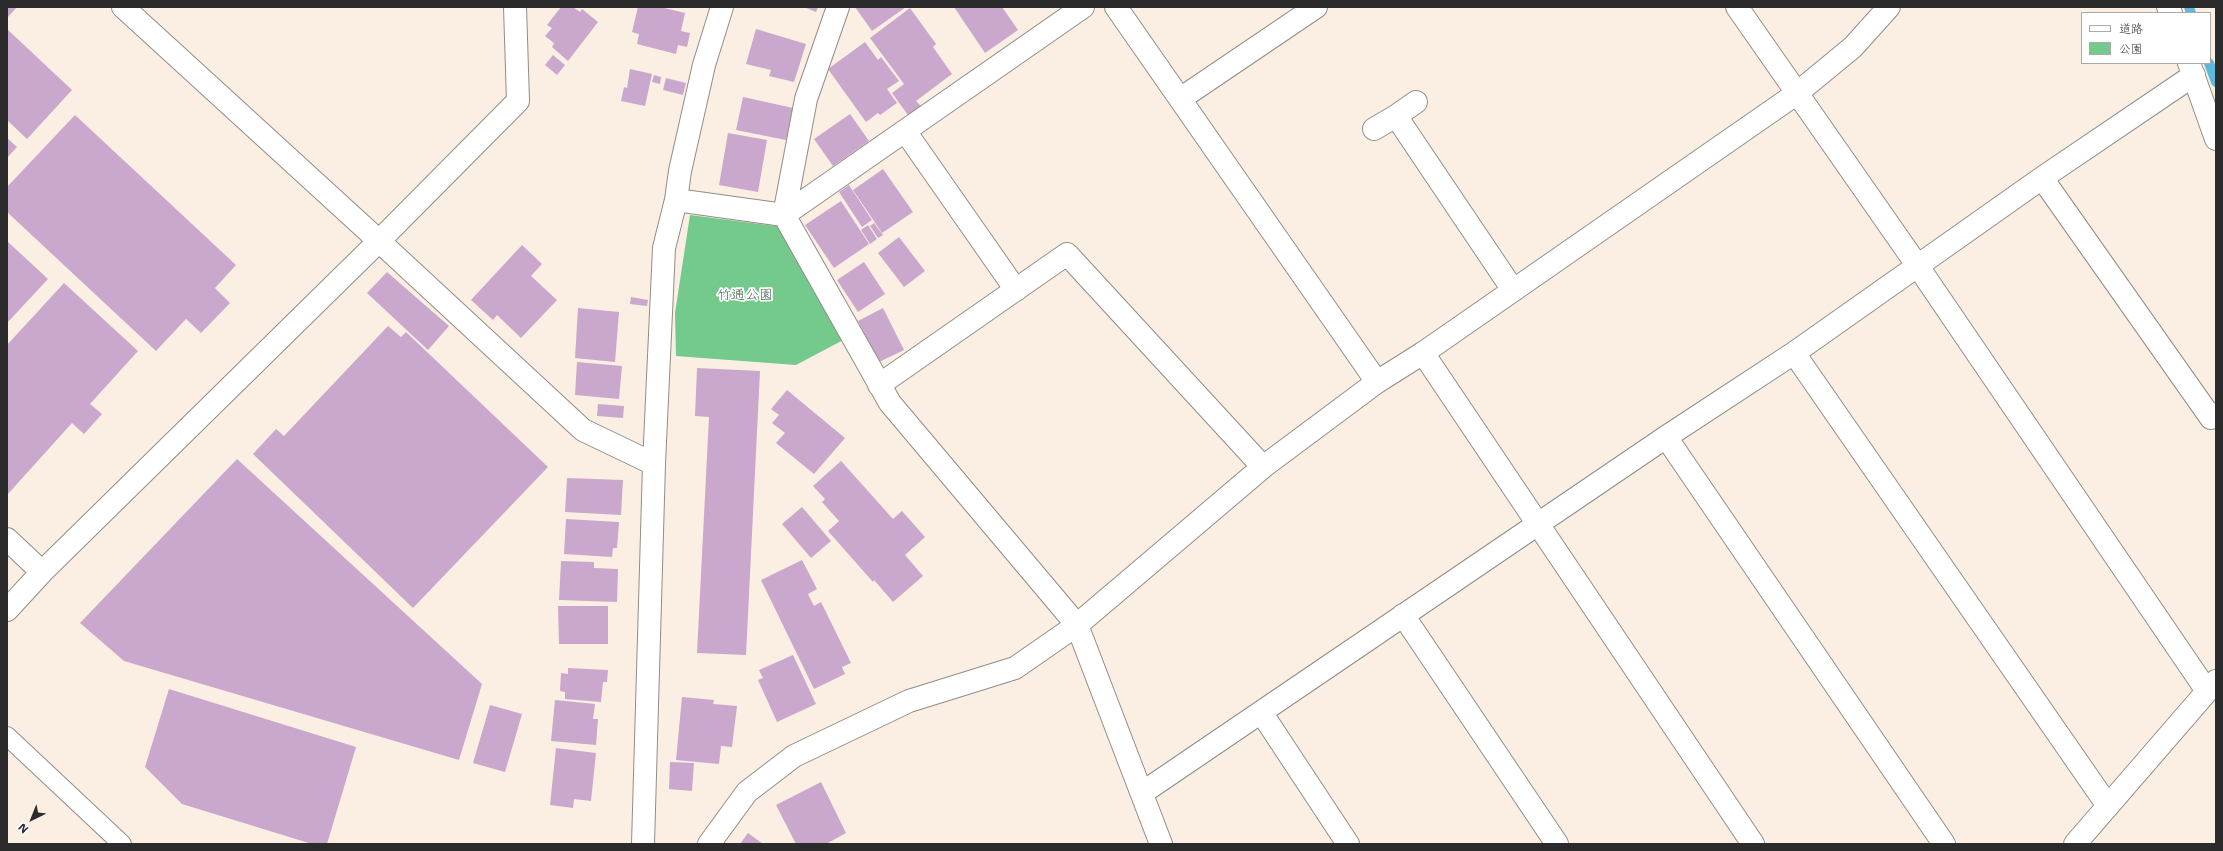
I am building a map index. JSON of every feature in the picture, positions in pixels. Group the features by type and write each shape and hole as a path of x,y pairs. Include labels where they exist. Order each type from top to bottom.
{"street":[{"path":"122,7 583,430 654,464"},
{"path":"7,610 42,572 518,101 515,7"},
{"path":"643,844 654,464 664,248 676,200 680,170 704,65 722,7"},
{"path":"838,7 806,99 784,215 890,403 1077,626 1161,844"},
{"path":"676,200 784,215 1083,7"},
{"path":"1116,7 1377,382"},
{"path":"1180,100 1316,7"},
{"path":"1737,7 1796,94 2212,686 2075,844"},
{"path":"709,844 747,792 794,756 909,702 1016,668 1077,626 1263,467 1377,382 1424,353 1796,94 1853,47 1889,7"},
{"path":"1142,793 1666,437 1794,353 2042,178 2191,69 2216,139"},
{"path":"1374,129 1416,102"},
{"path":"1396,116 1513,290"},
{"path":"905,131 1016,290"},
{"path":"2042,178 2211,418 2216,414"},
{"path":"879,385 1067,254 1263,467"},
{"path":"1424,353 1753,844"},
{"path":"1794,353 2108,806"},
{"path":"1666,437 1944,844"},
{"path":"7,540 42,572"},
{"path":"1403,615 1557,844"},
{"path":"1261,712 1348,844"}],"lane":[{"path":"7,736 122,844"}],"green space":[{"name":"竹通公園","path":"690,215 783,227 847,338 796,365 676,356 675,313"}],"building":[{"path":"7,7 17,7 7,18"},
{"path":"561,7 573,7 580,12 582,9 598,22 568,61 552,47 554,43 545,36 552,28 547,25"},
{"path":"638,7 660,7 685,13 681,31 690,33 687,47 678,45 676,54 637,44 639,34 632,32"},
{"path":"804,7 818,7 816,12"},
{"path":"855,7 906,7 872,31"},
{"path":"954,7 1002,7 1018,30 985,53"},
{"path":"910,8 936,44 933,47 952,74 916,101 921,106 908,115 892,93 904,84 870,38"},
{"path":"7,29 72,90 27,139 7,120"},
{"path":"756,29 806,44 794,82 769,76 771,70 746,64"},
{"path":"865,42 878,60 881,57 899,81 887,89 897,103 880,115 878,113 866,122 828,69"},
{"path":"553,55 565,65 557,75 545,65"},
{"path":"630,69 652,74 645,106 621,101 624,87 627,88"},
{"path":"654,75 661,77 660,84 652,82"},
{"path":"666,78 686,83 683,95 663,90"},
{"path":"743,97 793,108 786,140 736,130"},
{"path":"850,114 869,141 833,166 814,139"},
{"path":"75,115 236,265 215,288 230,303 201,333 186,319 156,351 7,212 7,187"},
{"path":"728,133 767,140 758,192 719,185"},
{"path":"7,138 17,147 7,158"},
{"path":"883,169 913,212 882,233 853,190"},
{"path":"849,185 872,220 862,227 839,192"},
{"path":"841,201 869,244 834,268 805,225"},
{"path":"874,223 883,235 878,238 870,226"},
{"path":"868,225 877,239 870,244 861,230"},
{"path":"899,237 925,271 904,287 878,253"},
{"path":"7,241 48,279 7,323"},
{"path":"522,245 542,264 531,276 557,300 521,338 497,315 493,320 471,300"},
{"path":"864,262 885,294 858,312 837,280"},
{"path":"387,272 449,326 428,350 367,293"},
{"path":"64,283 138,351 90,404 102,414 84,434 72,423 7,495 7,345"},
{"path":"631,297 648,300 647,306 630,304"},
{"path":"578,308 619,312 615,362 575,358"},
{"path":"883,308 904,350 879,362 858,321"},
{"path":"388,326 401,337 406,332 548,467 413,608 253,454 276,429 284,436"},
{"path":"577,362 622,366 619,399 575,395"},
{"path":"697,368 760,371 746,655 697,653 709,417 695,416"},
{"path":"787,390 845,438 814,474 776,443 785,433 772,423 779,415 771,409"},
{"path":"598,404 624,406 623,418 597,416"},
{"path":"237,459 482,684 459,760 124,661 80,623"},
{"path":"841,461 893,519 902,511 925,537 905,555 923,576 893,602 874,580 873,582 828,531 839,521 822,502 825,499 813,486"},
{"path":"567,478 623,480 621,515 565,512"},
{"path":"802,507 831,541 811,558 782,524"},
{"path":"566,519 619,522 617,548 613,548 612,557 564,554"},
{"path":"802,560 817,589 808,594 814,606 821,602 851,663 842,667 845,674 814,689 761,580"},
{"path":"561,561 594,562 594,568 618,569 617,602 559,600"},
{"path":"558,606 608,606 608,644 559,644"},
{"path":"793,655 816,704 777,722 758,680 763,678 759,670"},
{"path":"568,668 608,670 607,682 603,682 601,702 565,699 565,692 560,691 561,673 568,674"},
{"path":"169,689 356,747 327,844 312,844 182,804 145,767"},
{"path":"682,697 714,700 713,704 737,706 732,747 721,746 719,764 676,760"},
{"path":"555,700 595,704 593,719 598,719 596,745 551,741"},
{"path":"490,705 522,714 505,772 473,763"},
{"path":"556,748 596,753 591,801 574,799 573,808 550,805"},
{"path":"670,762 694,763 692,791 669,789"},
{"path":"821,782 846,833 826,844 796,844 776,805"},
{"path":"748,833 763,844 740,844"}],"waterway":[{"path":"2189,7 2191,12"},
{"path":"2209,64 2216,82"}]}
